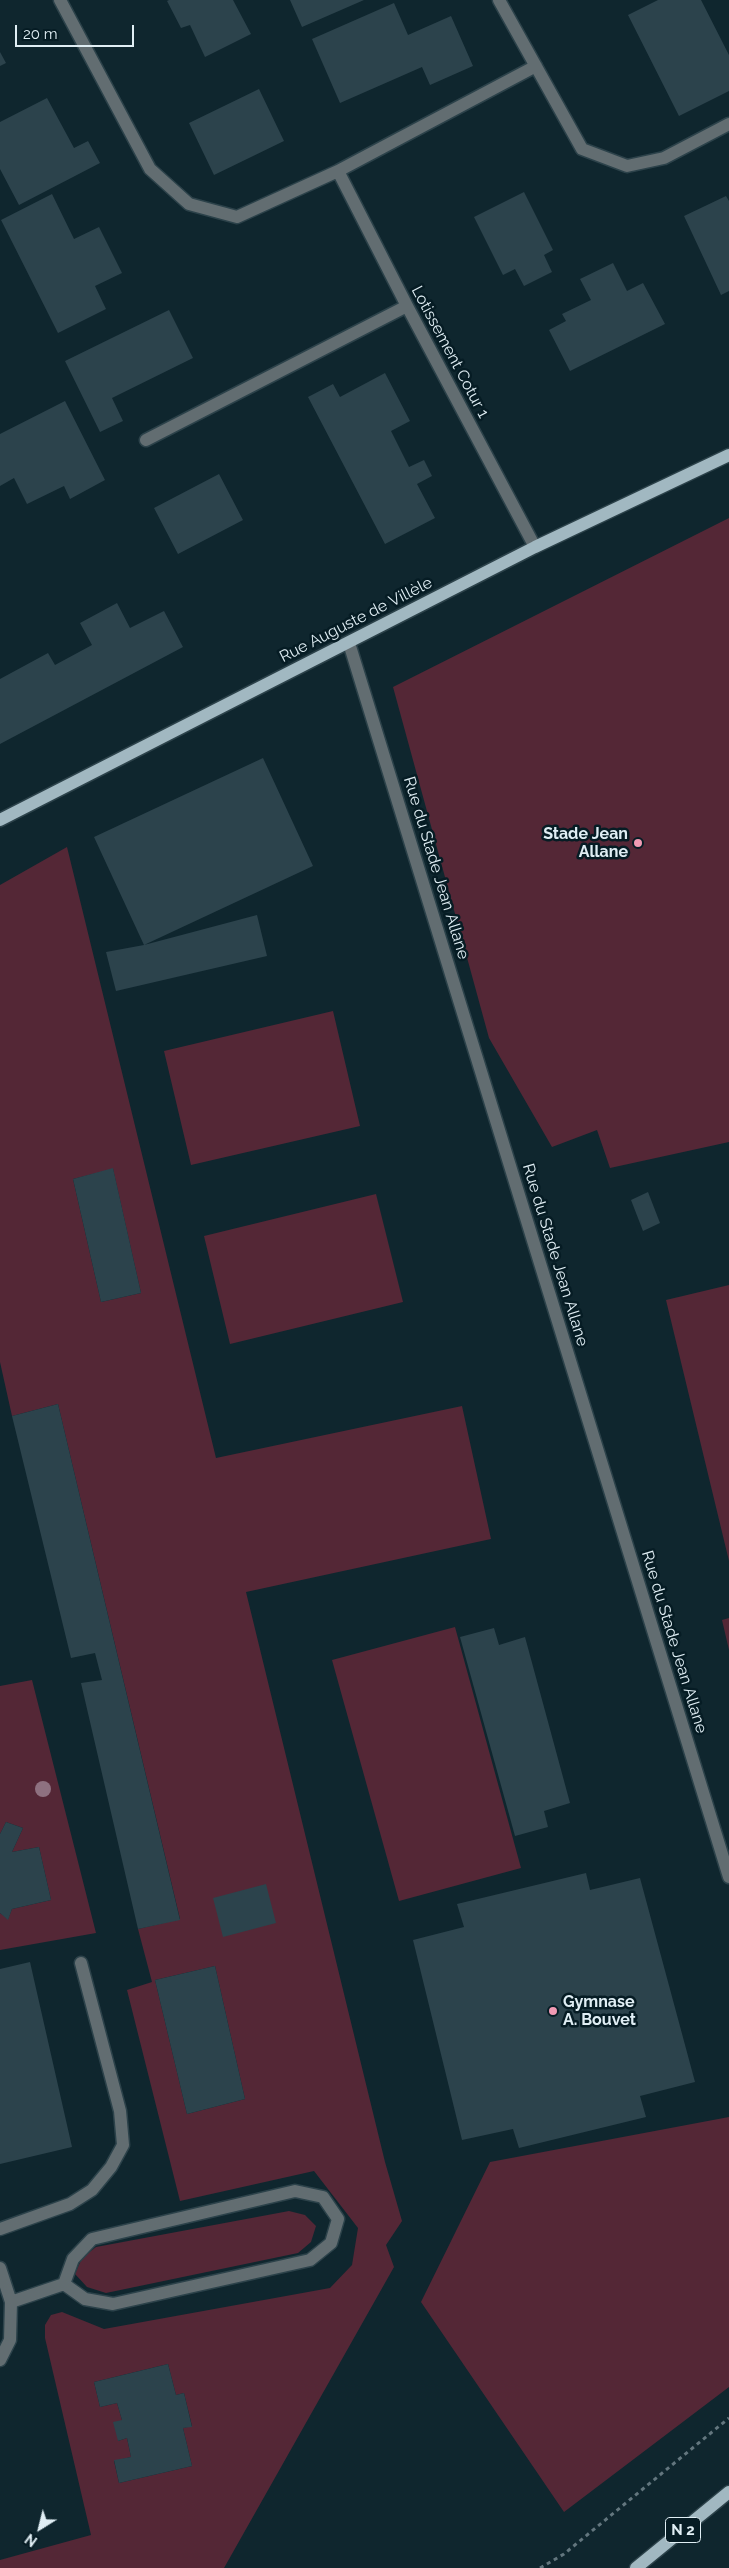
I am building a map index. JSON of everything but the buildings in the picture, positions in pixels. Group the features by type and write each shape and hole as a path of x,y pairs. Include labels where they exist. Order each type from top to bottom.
{"main road":[{"name":"Rue Auguste de Villèle","path":"0,820 349,643 535,546 729,455"},
{"name":"N 2","path":"636,2568 729,2492"}],"street":[{"path":"60,0 150,169 189,204 237,217 338,171 536,66"},
{"path":"499,0 582,149 627,166 664,158 729,124"},
{"name":"Lotissement Cotur 1","path":"338,171 407,306 535,546"},
{"path":"146,440 407,306"},
{"name":"Rue du Stade Jean Allane","path":"349,643 729,1877"},
{"path":"0,2229 70,2204 92,2190 111,2167 123,2145 120,2111 81,1963"},
{"path":"295,2191 323,2197 338,2219 331,2243 310,2260 113,2304 85,2299 64,2284 73,2259 92,2239 295,2191"},
{"path":"0,2268 11,2302 10,2340 0,2360"},
{"path":"11,2302 64,2284"}],"path":[{"path":"540,2568 564,2554 729,2418"}],"shaded area":[{"path":"729,518 729,1142 610,1168 597,1130 552,1147 489,1038 393,687"},
{"path":"67,847 216,1458 462,1406 491,1539 246,1592 385,2162 402,2221 386,2245 394,2267 224,2568 0,2568 0,2560 91,2535 45,2338 45,2325 51,2315 62,2312 104,2329 330,2288 352,2265 358,2228 314,2171 180,2201 127,1990 152,1982 138,1929 180,1919 58,1404 12,1416 0,1362 0,885","holes":["113,1169 141,1293 101,1302 73,1179","215,1966 245,2099 187,2114 155,1980","168,2364 176,2395 184,2393 192,2426 183,2428 192,2466 119,2483 114,2461 131,2457 127,2438 118,2441 122,2420 117,2403 100,2407 94,2382"]},
{"path":"333,1011 360,1126 191,1165 164,1051"},
{"path":"376,1194 403,1302 230,1344 204,1236"},
{"path":"729,1285 729,1561 666,1300"},
{"path":"729,1618 729,1650 722,1620"},
{"path":"455,1627 521,1868 399,1901 332,1660"},
{"path":"32,1680 96,1933 0,1950 0,1913 8,1919 12,1909 51,1900 39,1847 12,1852 23,1828 6,1822 0,1834 0,1686"},
{"path":"729,2117 729,2387 564,2512 421,2302 490,2162"},
{"path":"289,2211 305,2215 316,2226 311,2242 298,2253 106,2293 87,2287 75,2274 82,2258 96,2247"}],"place":[{"name":"Stade Jean Allane","path":"638,843"},
{"name":"Gymnase A. Bouvet","path":"553,2011"}]}
